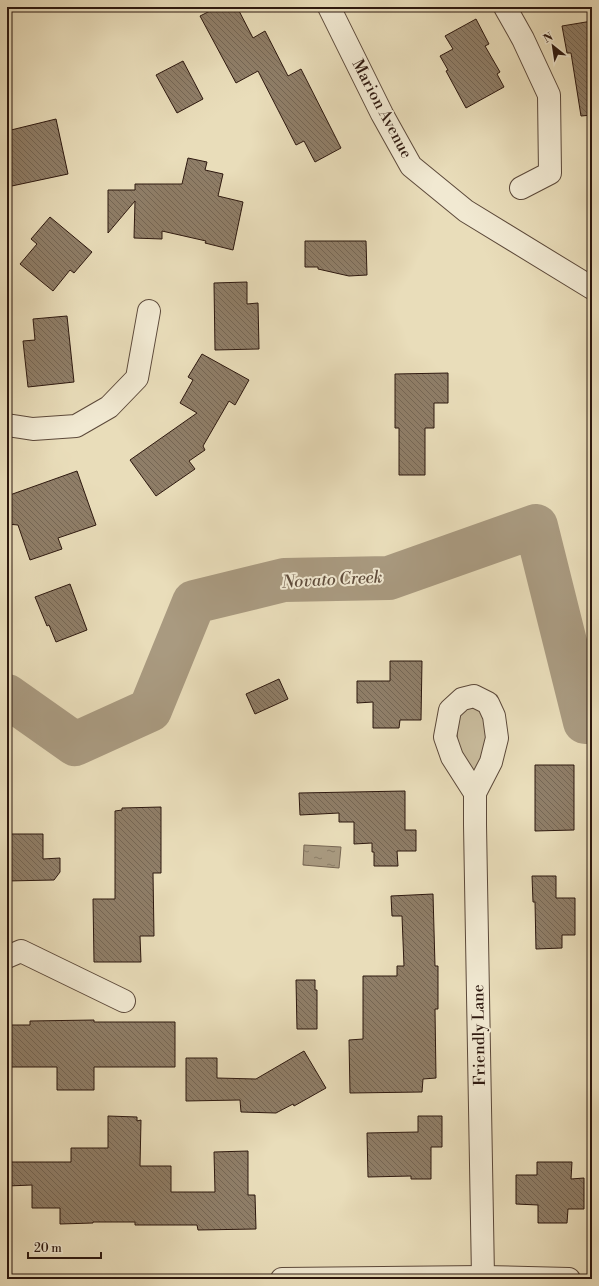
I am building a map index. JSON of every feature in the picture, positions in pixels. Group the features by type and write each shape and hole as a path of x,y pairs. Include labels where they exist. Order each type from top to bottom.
{"street":[{"name":"Marion Avenue","path":"330,7 382,114 411,166 466,211 592,288"},
{"path":"505,7 523,39 549,95 550,173 521,188"},
{"path":"7,425 33,429 76,426 109,407 137,378 149,312"},
{"name":"Friendly Lane","path":"475,793 483,1277"},
{"path":"14,954 124,1001"},
{"path":"282,1279 483,1277 569,1279"}],"shaded area":[{"path":"476,707 484,712 490,741 474,777 458,744 456,721 465,709"}],"water":[{"path":"304,845 341,847 339,868 303,865"}],"building":[{"path":"218,7 237,7 253,38 265,31 288,76 301,69 341,148 315,162 304,141 296,145 258,71 236,83 200,16"},
{"path":"476,19 489,44 485,46 500,72 497,74 504,87 466,108 446,71 448,70 440,56 453,49 445,36"},
{"path":"592,21 592,115 581,116 571,53 567,53 562,26"},
{"path":"183,61 203,99 177,113 156,75"},
{"path":"56,119 68,174 7,187 7,131"},
{"path":"188,158 207,162 205,170 223,174 218,196 243,202 233,250 205,243 206,241 162,231 162,239 134,238 135,201 108,233 108,190 135,190 135,184 182,184"},
{"path":"50,217 92,252 74,273 70,270 53,291 20,264 37,244 31,239"},
{"path":"305,241 366,241 367,275 349,276 318,269 318,267 305,267"},
{"path":"247,282 247,304 258,303 259,349 215,350 214,283"},
{"path":"67,316 74,382 28,387 23,341 35,340 33,319"},
{"path":"202,354 249,380 235,405 229,401 203,446 205,450 189,461 195,469 156,496 130,460 197,413 180,403 193,380 188,377"},
{"path":"448,373 448,403 434,403 434,428 425,428 425,475 399,475 399,428 395,428 395,374"},
{"path":"77,471 96,525 58,538 62,549 30,560 18,525 7,524 7,496"},
{"path":"70,584 87,630 56,642 49,625 47,626 35,597"},
{"path":"390,661 422,661 421,720 400,720 399,728 373,728 373,702 357,703 357,681 390,681"},
{"path":"279,679 288,699 255,714 246,694"},
{"path":"535,765 574,765 574,830 535,831"},
{"path":"405,791 405,830 416,830 416,851 397,851 398,866 374,866 374,852 372,852 372,843 354,844 354,822 339,822 339,813 300,815 299,793"},
{"path":"161,807 161,873 153,873 154,936 140,936 141,962 94,962 93,899 115,899 115,811 122,810 122,808"},
{"path":"7,834 43,834 43,859 60,858 60,872 54,880 7,881"},
{"path":"532,876 556,876 556,898 575,898 575,935 562,935 562,948 536,949 535,902 533,902"},
{"path":"433,894 435,966 438,966 438,1009 435,1009 436,1078 423,1079 422,1092 350,1093 349,1040 363,1039 363,976 397,976 397,966 404,966 402,916 392,916 391,896"},
{"path":"296,980 315,980 315,990 317,990 317,1029 297,1029"},
{"path":"94,1020 94,1022 175,1022 175,1067 94,1067 94,1090 57,1090 57,1067 7,1067 7,1025 30,1025 30,1021"},
{"path":"304,1051 326,1088 294,1106 293,1104 276,1113 241,1112 240,1100 186,1101 186,1058 217,1058 217,1078 256,1079"},
{"path":"108,1116 137,1117 137,1121 141,1120 140,1166 171,1166 171,1192 215,1192 214,1152 248,1151 248,1195 255,1195 256,1229 198,1230 197,1225 135,1225 135,1222 60,1224 60,1208 32,1208 32,1185 7,1186 7,1162 71,1162 71,1148 108,1148"},
{"path":"418,1116 442,1116 442,1147 431,1147 431,1179 411,1179 411,1176 368,1177 367,1133 418,1132"},
{"path":"537,1162 572,1162 571,1179 584,1178 584,1209 568,1209 567,1223 538,1223 538,1205 516,1204 516,1175 537,1175"}],"waterway":[{"name":"Novato Creek","path":"7,696 75,744 150,710 194,602 284,580 389,578 536,526 585,722 592,722"}]}
